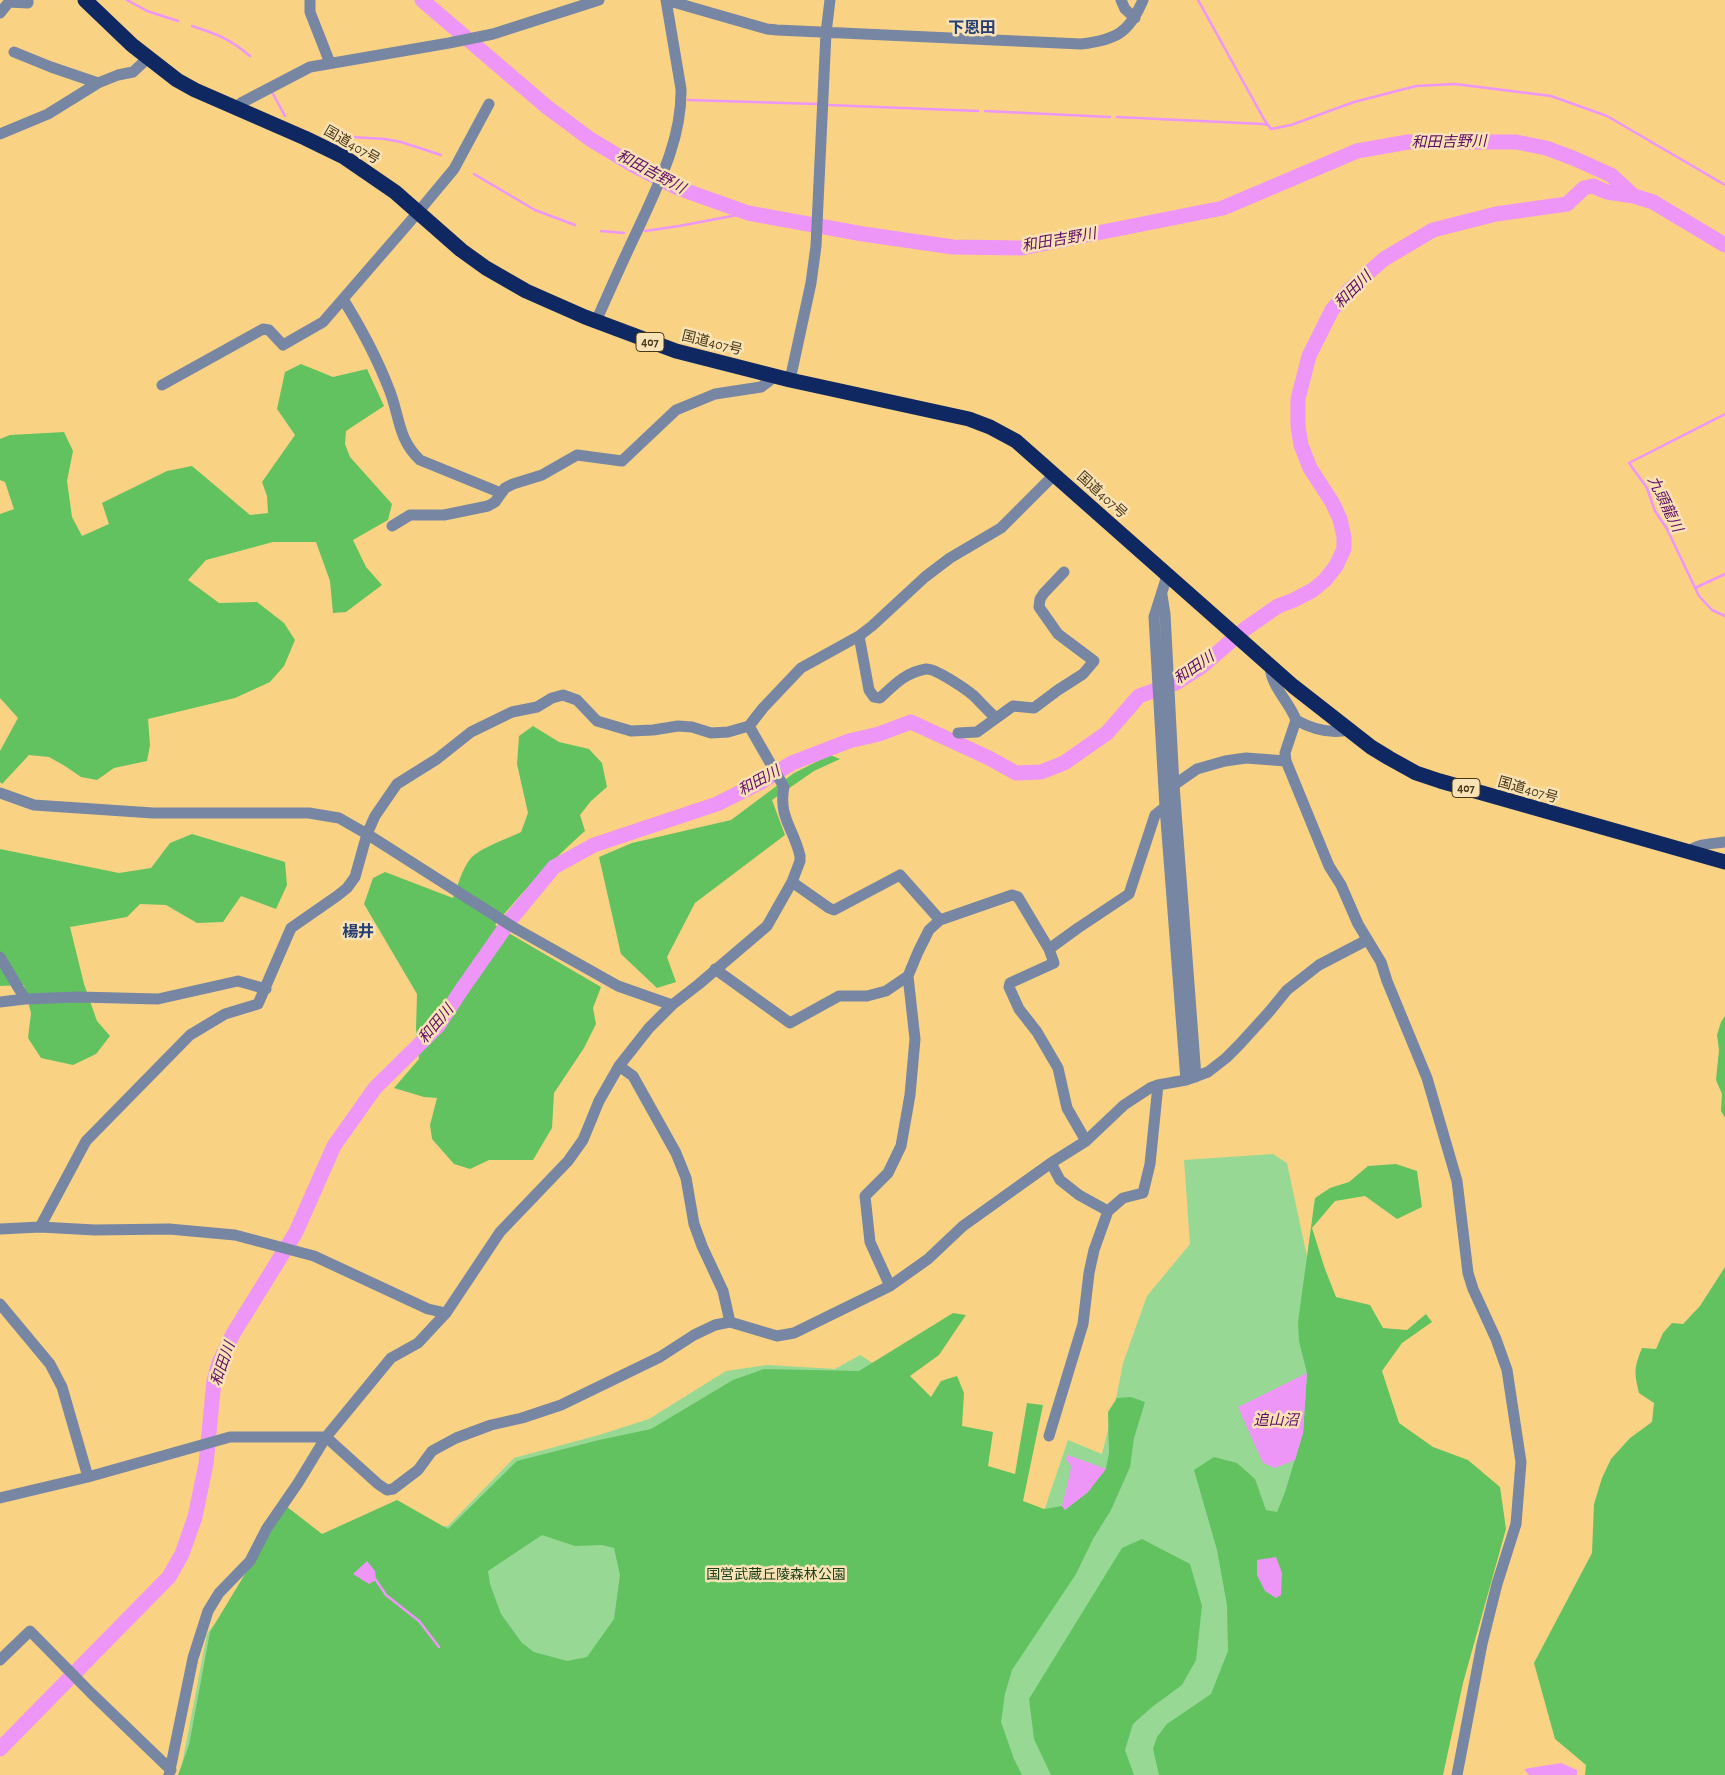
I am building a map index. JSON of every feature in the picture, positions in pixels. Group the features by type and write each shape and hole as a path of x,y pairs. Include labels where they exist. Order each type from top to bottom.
{"highway":[{"name":"国道407号","path":"85,0 125,39 177,80 236,110 305,138 344,157 374,176 461,250 486,268 526,291 596,321 676,351 790,380 983,424 1016,441 1270,666 1371,747 1416,773 1725,862"}],"street":[{"path":"0,13 9,2 28,3 28,0"},
{"path":"310,0 310,12 330,63"},
{"path":"236,110 241,103 301,71 317,65 449,44 493,34 598,0"},
{"path":"596,321 667,162 678,126 682,103 680,77 666,0 679,2 768,29 1081,44 1109,39 1123,31 1135,18 1143,0"},
{"path":"790,380 811,282 816,244 826,33 830,0"},
{"path":"1120,0 1125,9 1135,18"},
{"path":"14,52 50,67 98,83"},
{"path":"0,134 48,114 98,83 118,75 133,72 148,58"},
{"path":"162,385 263,329 269,330 283,345 323,322 454,169 488,104"},
{"path":"343,299 368,343 389,388 395,405 400,431 410,451 420,460 501,493"},
{"path":"392,526 410,515 444,515 488,506 495,502 505,488 542,475 577,456 622,460 676,410 714,394 761,387 769,381 772,374"},
{"path":"40,1226 86,1141 190,1035 225,1014 258,1004 291,928 337,896 347,888 355,877 375,816 397,784 437,759 471,732 512,712 537,707 552,698 563,695 577,700 596,721 631,731 678,726 692,727 711,733 728,732 749,726 763,708 802,668 858,636 872,626 925,576 950,558 1001,528 1055,474"},
{"path":"958,732 977,732 1013,706 1034,708 1083,674 1094,661 1058,634 1040,607 1040,599 1044,593 1064,572"},
{"path":"1167,576 1154,617 1169,785 1191,1078"},
{"path":"858,636 869,690 874,697 880,698 899,680 912,673 928,669 972,694 996,718"},
{"path":"1270,666 1270,676 1292,709 1296,720 1285,754 1286,761 1329,866 1341,885 1358,924 1381,962 1427,1078 1457,1181 1468,1273 1507,1370 1521,1462 1516,1524 1497,1584 1482,1644 1456,1775"},
{"path":"1296,720 1304,725 1337,733 1349,730"},
{"path":"170,1772 193,1658 208,1611 219,1593 250,1561 267,1528 298,1483 326,1437 391,1358 418,1343 446,1313 500,1232 568,1161 584,1140 599,1101 619,1066 649,1028 672,1005 767,926 792,882 800,856 783,810 784,787 749,726"},
{"path":"1169,785 1197,769 1225,761 1246,758 1286,761"},
{"path":"1169,785 1166,807 1191,1078"},
{"path":"0,793 34,805 154,813 310,813 339,818 368,834 529,936 618,986 672,1005"},
{"path":"1049,949 1129,894 1155,815 1166,807"},
{"path":"1689,852 1701,845 1725,842"},
{"path":"792,882 834,910 900,875 940,920"},
{"path":"890,1286 870,1242 866,1196 888,1173 901,1146 910,1095 915,1039 908,976 929,930 940,920 1012,895 1018,897 1049,949 1054,963 1010,983 1009,987 1019,1009 1037,1032 1058,1068 1067,1108 1086,1141"},
{"path":"0,1498 88,1477 230,1437 326,1437 378,1484 387,1490 393,1489 418,1470 432,1451 456,1438 491,1425 522,1418 561,1405 660,1357 694,1336 715,1326 730,1322 777,1336 794,1333 890,1286 928,1259 963,1226 1051,1163 1086,1141 1124,1105 1158,1085 1191,1078 1208,1072 1226,1058 1287,990 1319,965 1368,940"},
{"path":"0,957 25,999"},
{"path":"716,969 790,1023 839,996 867,996 886,991 908,976"},
{"path":"0,1002 79,997 158,998 238,981 266,989"},
{"path":"619,1066 633,1076 676,1153 686,1178 694,1224 723,1291 730,1322"},
{"path":"1049,1436 1083,1324 1088,1273 1108,1211 1123,1198 1143,1193 1150,1164 1158,1085"},
{"path":"1051,1163 1060,1180 1079,1195 1108,1211"},
{"path":"0,1231 40,1226 95,1230 169,1229 235,1236 314,1256 428,1309 446,1313"},
{"path":"0,1304 50,1364 62,1387 88,1477"},
{"path":"0,1660 30,1631 170,1772"}],"green space":[{"path":"301,364 333,377 367,369 384,406 346,431 345,444 350,457 392,504 388,520 353,540 366,567 382,585 346,612 333,613 330,581 316,542 273,542 206,560 188,580 219,603 257,602 284,623 295,640 284,666 270,682 235,698 148,719 150,745 147,761 114,768 97,780 81,777 49,757 29,755 2,784 0,782 0,751 18,718 0,698 0,514 14,509 5,482 0,480 0,439 10,435 64,432 73,451 67,481 72,517 82,536 109,524 102,503 167,471 192,466 250,515 268,513 267,496 262,482 295,435 277,409 285,372"},
{"path":"533,726 559,742 589,749 602,763 607,787 591,801 580,815 585,831 538,876 495,925 601,987 593,1008 596,1024 584,1048 554,1093 552,1128 533,1160 489,1160 470,1169 454,1164 432,1139 430,1125 437,1098 424,1097 394,1088 419,1059 416,1029 417,994 364,904 373,878 385,872 453,898 468,862 475,854 521,832 528,813 517,764 519,736"},
{"path":"830,755 840,759 814,771 772,800 785,835 695,903 667,957 676,982 657,988 621,954 599,857 632,843 731,820 794,773"},
{"path":"192,834 285,862 287,885 276,909 241,896 223,922 197,923 166,905 140,904 127,917 70,927 84,984 97,1021 110,1036 96,1054 73,1065 41,1058 28,1038 31,1013 24,985 0,986 0,849 119,873 151,868 170,843"},
{"path":"1725,1016 1725,1118 1721,1111 1722,1094 1716,1080 1719,1050 1717,1035"},
{"name":"国営武蔵丘陵森林公園","path":"1273,1154 1287,1163 1318,1308 1442,1775 180,1775 207,1634 257,1566 345,1567 399,1528 448,1526 514,1458 649,1419 726,1371 767,1365 835,1369 860,1355 909,1386 949,1474 1043,1514 1068,1440 1102,1454 1123,1363 1147,1296 1190,1244 1184,1160"},
{"path":"1396,1164 1417,1171 1422,1207 1397,1219 1365,1196 1335,1201 1312,1228 1336,1297 1370,1305 1383,1328 1407,1330 1426,1314 1432,1322 1402,1343 1382,1371 1399,1423 1433,1447 1468,1460 1500,1487 1506,1529 1463,1683 1443,1775 1159,1775 1153,1749 1157,1737 1167,1724 1211,1694 1228,1651 1227,1605 1217,1550 1194,1470 1214,1457 1237,1463 1255,1479 1266,1510 1277,1512 1303,1433 1307,1373 1299,1341 1298,1322 1315,1198 1330,1188 1349,1182 1368,1166"},
{"path":"1725,1267 1725,1775 1585,1775 1586,1765 1555,1739 1534,1663 1592,1553 1594,1504 1602,1478 1611,1459 1630,1438 1652,1422 1654,1403 1639,1393 1636,1380 1636,1365 1642,1348 1656,1349 1663,1333 1672,1323 1683,1324 1700,1306"},
{"path":"953,1313 966,1315 939,1355 910,1376 931,1397 941,1381 957,1376 964,1393 962,1426 993,1432 988,1466 1015,1474 1027,1403 1043,1405 1023,1501 1044,1509 1062,1506 1065,1510 1088,1492 1106,1468 1109,1453 1108,1412 1117,1398 1131,1397 1145,1402 1134,1438 1130,1467 1111,1510 1093,1539 1076,1574 1012,1670 1005,1694 1001,1722 1014,1759 1022,1775 178,1775 189,1745 210,1632 286,1506 322,1534 397,1500 448,1529 517,1461 651,1429 733,1380 764,1369 859,1371","holes":["542,1535 575,1546 602,1545 614,1548 620,1575 614,1619 587,1657 567,1661 534,1652 522,1643 501,1614 490,1584 488,1571"]},
{"path":"1142,1539 1190,1564 1202,1606 1196,1660 1182,1685 1133,1724 1125,1750 1134,1775 1051,1775 1034,1739 1029,1699 1122,1548"}],"water":[{"name":"追山沼","path":"1307,1373 1303,1433 1295,1460 1275,1468 1263,1463 1238,1407"},
{"path":"1068,1455 1106,1469 1088,1492 1065,1510 1062,1506 1071,1466 1066,1459"},
{"path":"1276,1557 1282,1573 1281,1595 1276,1598 1265,1591 1257,1575 1257,1560"},
{"path":"367,1561 375,1571 376,1580 369,1584 353,1574"},
{"path":"1561,1763 1577,1770 1577,1775 1529,1775 1524,1769"}],"waterway":[{"path":"127,0 147,11 178,21"},
{"name":"和田吉野川","path":"422,0 547,107 590,139 633,165 678,188 748,213 863,234 953,247 1022,248 1223,208 1357,151 1408,142 1516,142 1546,148 1611,175 1634,196 1653,202 1725,245"},
{"name":"和田吉野川","path":"1198,0 1271,129 1291,125 1354,102 1416,86 1455,84 1551,96 1607,116 1725,185"},
{"path":"192,26 223,38 250,56"},
{"path":"272,92 285,116"},
{"path":"688,100 817,104"},
{"path":"828,105 978,111"},
{"path":"985,111 1110,117"},
{"path":"1117,117 1267,125"},
{"path":"334,136 385,139 401,142 441,155"},
{"path":"474,174 535,210 575,225"},
{"name":"和田川","path":"0,1749 169,1577 182,1554 195,1517 206,1464 214,1381 219,1363 233,1334 296,1232 334,1146 375,1088 438,1026 511,919 554,867 594,845 717,804 759,783 792,763 849,741 879,734 911,722 989,758 1016,773 1041,772 1064,763 1107,733 1139,696 1176,683 1201,667 1245,629 1278,606 1313,590 1325,580 1336,566 1344,549 1344,537 1340,519 1332,502 1310,468 1301,445 1298,426 1298,399 1309,356 1332,310 1349,290 1384,259 1433,230 1496,214 1567,204 1584,188 1593,186 1607,192 1634,196"},
{"path":"645,231 748,213"},
{"path":"601,231 624,233"},
{"name":"九頭龍川","path":"1725,414 1629,463 1647,488 1655,511 1667,529 1699,596 1712,610 1725,616"},
{"path":"1695,588 1725,574"},
{"path":"376,1580 386,1595 419,1621 439,1647"}],"district":[{"name":"下恩田","path":"972,28"},
{"name":"楊井","path":"358,932"}]}
